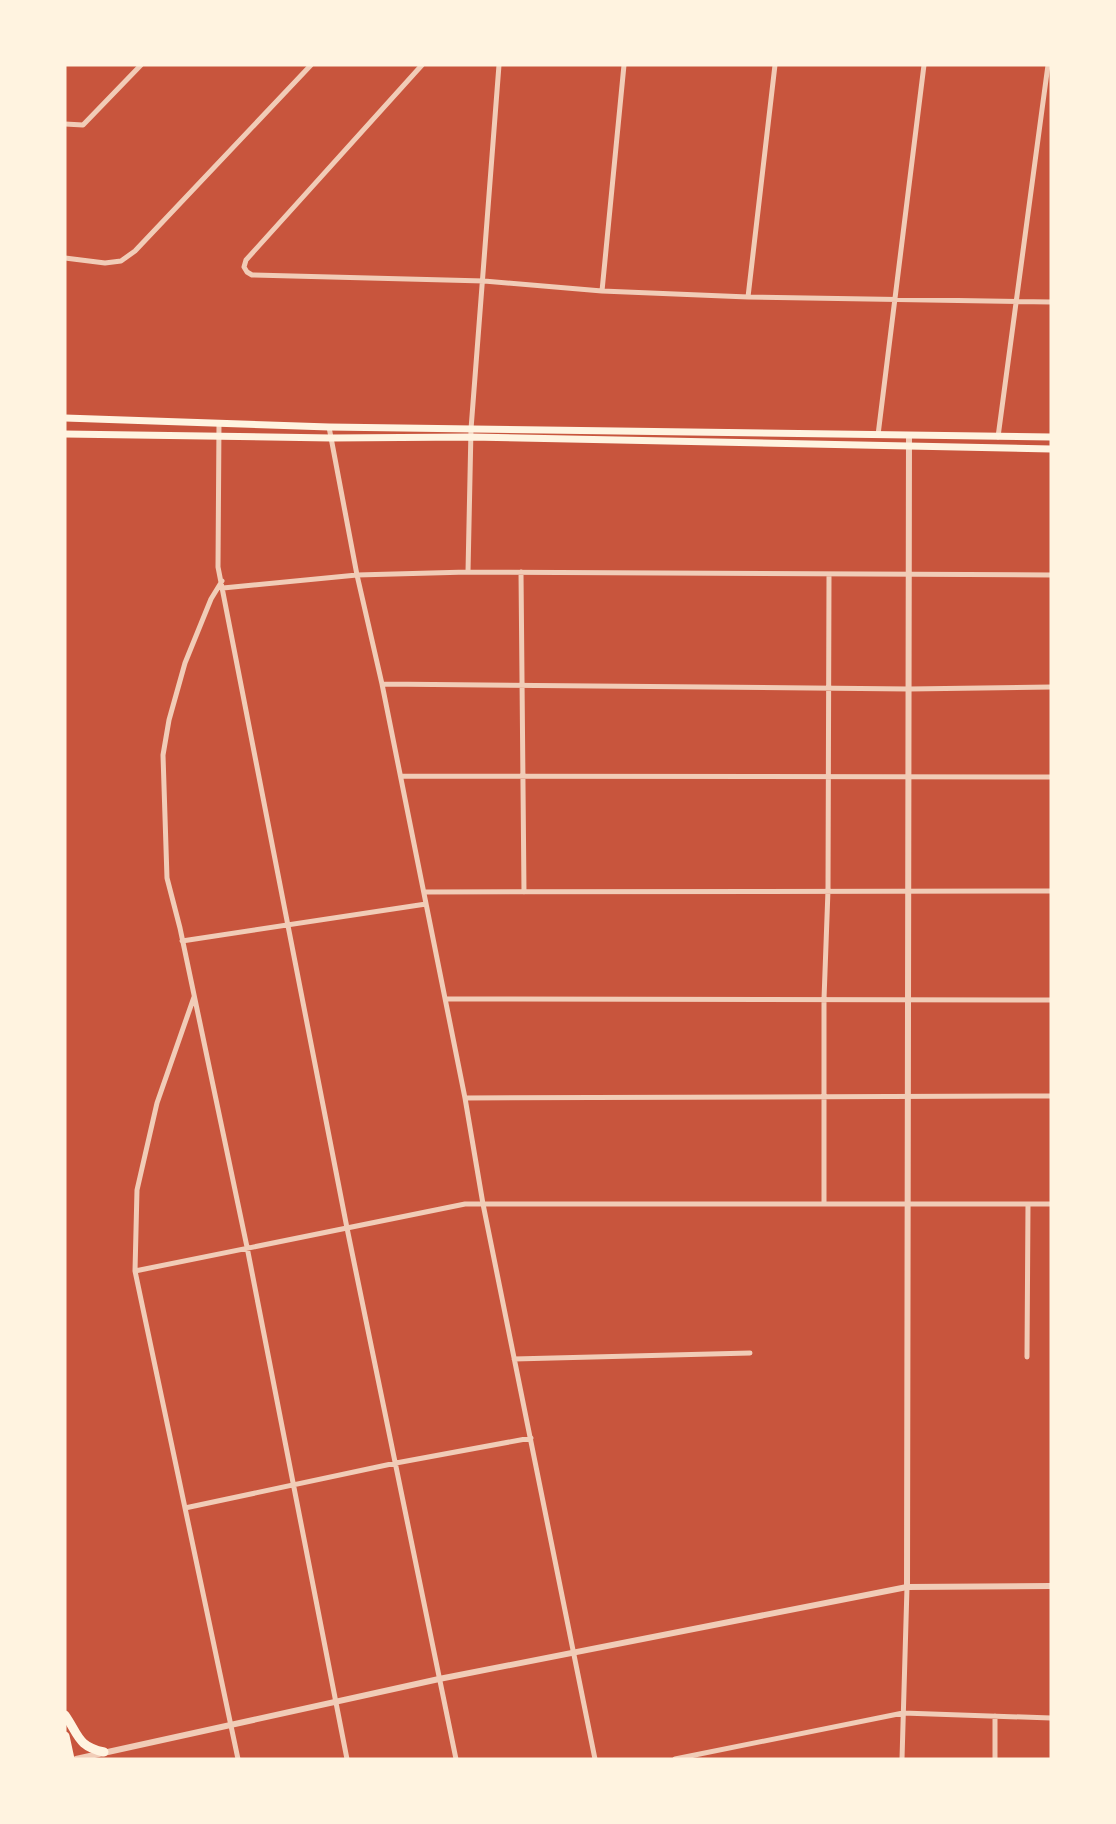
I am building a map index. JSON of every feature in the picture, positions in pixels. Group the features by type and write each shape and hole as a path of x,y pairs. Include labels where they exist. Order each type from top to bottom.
{"highway":[{"path":"65,1715 80,1742 100,1755"},
{"path":"65,1736 69,1759"}],"main road":[{"path":"65,418 471,433 1051,449"},
{"path":"65,434 331,438 471,433 1051,438"}],"street":[{"path":"65,124 83,125 141,65"},
{"path":"65,258 105,263 121,261 135,251 311,65"},
{"path":"422,65 246,260 244,267 247,272 252,275 484,281 602,291 748,297 1051,302"},
{"path":"468,572 471,433 499,65"},
{"path":"602,291 624,65"},
{"path":"748,297 775,65"},
{"path":"878,435 924,65"},
{"path":"998,437 1048,65"},
{"path":"219,423 218,567 347,1228 456,1759"},
{"path":"329,427 357,575 383,684 465,1098 483,1204 595,1759"},
{"path":"902,1759 907,1587 909,436"},
{"path":"223,589 357,575 468,572 1051,575"},
{"path":"521,572 524,892"},
{"path":"824,1204 829,575"},
{"path":"222,581 211,599 185,663 169,720 163,755 167,878 247,1247 347,1759"},
{"path":"383,684 1051,687"},
{"path":"401,776 1051,778"},
{"path":"424,892 1051,891"},
{"path":"182,941 426,904"},
{"path":"194,997 157,1103 137,1190 135,1272 238,1759"},
{"path":"445,999 1051,1000"},
{"path":"465,1098 1051,1096"},
{"path":"1027,1357 1028,1204"},
{"path":"135,1272 247,1247 465,1205 1051,1204"},
{"path":"514,1359 750,1353"},
{"path":"185,1508 396,1463 531,1438"},
{"path":"76,1759 574,1651 907,1587 1051,1586"},
{"path":"674,1759 903,1713 1051,1718"},
{"path":"995,1716 996,1759"}]}
